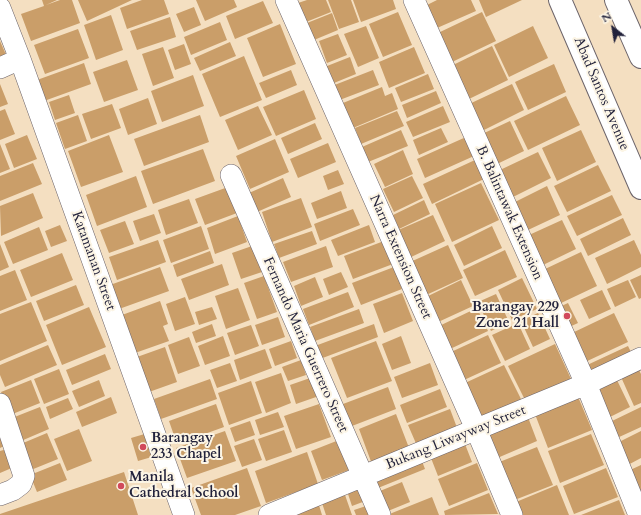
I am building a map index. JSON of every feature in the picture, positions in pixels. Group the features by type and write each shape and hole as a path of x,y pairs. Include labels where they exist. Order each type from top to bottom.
{"main road":[{"name":"Abad Santos Avenue","path":"560,0 641,188"},
{"path":"616,0 641,58"}],"street":[{"name":"Narra Extension Street","path":"286,0 476,429 512,515"},
{"name":"B. Balintawak Extension","path":"414,0 586,384 639,515"},
{"name":"Katamanan Street","path":"0,8 20,59 184,515"},
{"path":"0,68 20,59"},
{"name":"Fernando Maria Guerrero Street","path":"231,175 380,515"},
{"name":"Bukang Liwayway Street","path":"269,515 586,384 641,358"},
{"path":"0,404 24,476 21,484 13,490 0,495"}],"building":[{"path":"42,0 57,0 46,5 60,0 72,0 80,23 31,41 21,14 44,6"},
{"path":"78,0 132,0 87,21"},
{"path":"142,0 164,0 169,14 127,29 120,8"},
{"path":"196,0 234,0 237,7 205,21"},
{"path":"307,0 326,0 331,12 306,22 298,3"},
{"path":"328,0 351,0 359,22 339,29"},
{"path":"353,0 393,0 396,9 361,22"},
{"path":"437,0 471,0 476,11 437,28 427,5"},
{"path":"479,0 522,0 486,17"},
{"path":"263,1 273,23 235,39 226,16"},
{"path":"194,7 201,25 184,32 176,14"},
{"path":"398,12 412,45 383,57 369,24"},
{"path":"482,12 496,41 452,62 438,33"},
{"path":"332,13 338,30 314,40 307,23"},
{"path":"111,15 123,50 96,60 84,25"},
{"path":"170,17 176,37 137,50 130,31"},
{"path":"220,22 227,40 191,55 184,37"},
{"path":"280,24 296,64 263,77 247,38"},
{"path":"366,26 379,58 358,67 344,34"},
{"path":"533,26 548,58 509,77 494,45"},
{"path":"78,29 89,58 45,74 34,45"},
{"path":"338,34 347,55 327,63 319,41"},
{"path":"0,41 7,57 0,60"},
{"path":"230,42 236,56 200,71 194,58"},
{"path":"184,44 191,64 175,70 168,50"},
{"path":"492,46 508,80 469,99 453,65"},
{"path":"163,47 174,78 153,86 142,54"},
{"path":"414,47 425,73 389,88 379,62"},
{"path":"244,56 262,100 220,117 202,74"},
{"path":"350,57 356,74 329,85 322,68"},
{"path":"127,60 138,90 104,102 93,72"},
{"path":"84,63 91,84 44,101 37,80"},
{"path":"554,64 566,92 528,110 515,82"},
{"path":"291,70 297,85 266,98 259,83"},
{"path":"373,70 379,85 337,101 332,86"},
{"path":"428,74 434,89 401,102 395,88"},
{"path":"193,75 204,106 162,122 151,91"},
{"path":"0,84 8,104 0,107"},
{"path":"512,84 524,110 480,132 467,105"},
{"path":"382,87 385,96 392,93 398,109 353,128 343,103"},
{"path":"304,90 316,119 276,136 263,107"},
{"path":"436,91 441,103 407,118 402,105"},
{"path":"69,95 75,113 55,120 49,102"},
{"path":"566,96 580,125 528,150 514,121"},
{"path":"148,98 157,124 128,135 119,109"},
{"path":"112,104 121,128 91,139 82,114"},
{"path":"258,106 272,135 238,150 225,120"},
{"path":"443,106 450,122 413,137 406,122"},
{"path":"5,109 15,134 0,140 0,111"},
{"path":"397,111 404,126 361,144 355,128"},
{"path":"78,115 87,141 65,149 56,123"},
{"path":"200,115 209,142 144,166 134,139"},
{"path":"510,121 524,151 495,165 480,135"},
{"path":"315,123 322,139 288,154 281,138"},
{"path":"441,128 448,142 419,155 413,140"},
{"path":"401,130 408,146 368,162 362,147"},
{"path":"581,130 596,162 557,181 542,148"},
{"path":"27,135 37,159 14,168 5,144"},
{"path":"109,135 123,172 81,187 68,151"},
{"path":"466,137 474,156 425,178 417,159"},
{"path":"275,139 289,172 250,189 236,156"},
{"path":"328,143 336,162 298,178 290,159"},
{"path":"0,144 10,169 0,173"},
{"path":"203,149 215,181 153,204 141,171"},
{"path":"403,150 413,174 385,187 374,164"},
{"path":"538,152 551,178 513,197 500,170"},
{"path":"475,160 484,179 432,204 423,184"},
{"path":"33,163 42,184 0,201 0,176"},
{"path":"598,165 611,191 567,212 554,186"},
{"path":"338,170 344,184 328,190 323,176"},
{"path":"136,176 147,207 97,226 86,195"},
{"path":"412,176 423,198 394,212 383,189"},
{"path":"283,178 291,197 257,212 249,193"},
{"path":"481,183 499,220 452,242 435,204"},
{"path":"547,186 560,215 528,230 515,202"},
{"path":"228,187 237,213 205,225 195,199"},
{"path":"341,191 347,208 317,219 311,203"},
{"path":"33,193 43,218 1,236 0,206"},
{"path":"612,195 622,215 577,236 567,216"},
{"path":"301,198 312,227 272,242 262,212"},
{"path":"189,199 198,223 166,235 158,210"},
{"path":"424,200 430,214 399,229 393,215"},
{"path":"353,209 360,225 320,241 314,224"},
{"path":"154,214 161,233 140,241 133,221"},
{"path":"433,215 445,241 409,258 396,231"},
{"path":"238,216 247,242 215,254 207,228"},
{"path":"623,218 631,235 588,256 580,239"},
{"path":"562,220 576,249 543,265 529,235"},
{"path":"125,221 134,244 109,253 100,230"},
{"path":"60,225 67,241 51,247 45,231"},
{"path":"369,225 375,242 338,256 331,240"},
{"path":"201,226 209,249 171,263 163,240"},
{"path":"492,226 502,248 464,266 454,245"},
{"path":"39,227 48,250 13,264 4,242"},
{"path":"312,231 317,244 279,258 274,244"},
{"path":"158,240 166,262 117,280 109,257"},
{"path":"634,240 641,255 641,267 607,284 595,258"},
{"path":"384,241 393,264 353,279 344,256"},
{"path":"0,244 9,267 0,271"},
{"path":"448,245 463,278 424,296 408,263"},
{"path":"252,246 262,272 241,279 232,253"},
{"path":"326,246 333,267 291,282 283,262"},
{"path":"505,250 517,277 475,296 463,270"},
{"path":"210,251 214,263 177,277 173,265"},
{"path":"581,252 597,286 559,304 543,270"},
{"path":"62,253 73,280 31,297 20,270"},
{"path":"222,264 229,285 189,300 181,279"},
{"path":"160,267 169,291 119,309 110,285"},
{"path":"394,267 402,289 361,305 352,283"},
{"path":"15,270 27,300 0,311 0,276"},
{"path":"341,272 348,287 329,295 323,279"},
{"path":"641,275 641,298 639,299 630,280"},
{"path":"264,276 277,312 257,319 244,283"},
{"path":"315,277 323,297 301,306 294,286"},
{"path":"522,278 537,309 512,320 498,290"},
{"path":"461,280 473,306 436,323 424,298"},
{"path":"628,280 636,297 615,307 607,289"},
{"path":"76,285 84,305 44,321 36,301"},
{"path":"238,288 250,320 226,329 215,296"},
{"path":"602,290 611,309 589,319 580,300"},
{"path":"348,292 354,307 309,325 303,309"},
{"path":"402,293 413,321 384,333 373,304"},
{"path":"496,294 509,322 491,331 478,302"},
{"path":"185,297 195,324 175,331 166,304"},
{"path":"160,301 168,324 163,326 169,341 135,353 122,315"},
{"path":"31,302 47,341 0,361 0,314"},
{"name":"Barangay 229 Zone 21 Hall","path":"568,303 578,323 565,329 555,309"},
{"path":"89,307 106,347 62,365 46,325"},
{"path":"212,307 217,319 199,325 195,312"},
{"path":"477,308 488,331 448,350 437,327"},
{"path":"359,309 364,323 315,341 310,327"},
{"path":"538,313 550,339 533,347 521,321"},
{"path":"614,313 628,342 583,363 570,334"},
{"path":"278,317 285,337 262,345 255,325"},
{"path":"518,323 530,349 505,361 492,335"},
{"path":"212,324 216,336 196,343 192,332"},
{"path":"374,324 378,337 320,359 315,346"},
{"path":"251,325 259,346 235,355 227,333"},
{"path":"488,335 501,363 464,380 451,352"},
{"path":"223,336 230,356 205,365 198,346"},
{"path":"401,336 411,363 392,370 382,344"},
{"path":"189,337 200,366 178,374 168,345"},
{"path":"291,341 297,358 275,366 269,349"},
{"path":"376,341 392,381 347,398 331,358"},
{"path":"555,344 571,379 525,400 508,366"},
{"path":"48,345 57,365 5,387 0,375 0,365"},
{"path":"628,346 633,356 589,376 585,366"},
{"path":"165,347 177,382 149,392 137,357"},
{"path":"265,349 272,368 240,380 234,360"},
{"path":"105,354 111,369 72,385 66,370"},
{"path":"301,360 306,375 288,381 282,367"},
{"path":"230,363 237,381 217,388 210,370"},
{"path":"430,363 438,385 402,398 394,377"},
{"path":"504,365 522,401 482,420 465,383"},
{"path":"638,368 641,374 641,403 634,406 621,377"},
{"path":"59,369 69,394 44,404 34,379"},
{"path":"281,373 291,403 266,413 255,382"},
{"path":"615,376 630,407 608,418 593,387"},
{"path":"313,377 319,396 296,404 290,385"},
{"path":"210,379 217,399 161,419 154,399"},
{"path":"31,380 40,403 10,415 1,392"},
{"path":"99,380 105,396 79,407 72,391"},
{"path":"251,381 262,413 229,425 218,393"},
{"path":"388,387 396,409 352,426 343,404"},
{"path":"440,389 447,407 407,423 400,405"},
{"path":"576,392 592,430 548,448 533,409"},
{"path":"111,397 117,413 82,427 76,412"},
{"path":"68,398 73,409 50,419 46,407"},
{"path":"216,404 224,427 177,444 169,421"},
{"path":"319,404 331,437 296,449 284,416"},
{"path":"40,407 49,429 21,441 12,418"},
{"path":"641,407 641,427 617,438 610,422"},
{"path":"450,409 459,433 418,448 408,425"},
{"path":"278,412 284,427 260,435 255,420"},
{"path":"526,412 537,441 495,459 484,430"},
{"path":"396,414 411,453 373,467 359,429"},
{"path":"250,421 255,435 235,442 230,428"},
{"path":"79,429 92,461 67,471 54,439"},
{"path":"284,430 292,452 266,461 258,439"},
{"path":"0,431 6,445 0,448"},
{"path":"225,431 236,461 187,478 176,448"},
{"path":"641,431 641,458 626,466 615,444"},
{"path":"47,433 58,459 26,472 16,446"},
{"name":"Barangay 233 Chapel","path":"148,433 155,456 138,461 131,438"},
{"path":"591,434 604,465 560,483 548,451"},
{"path":"254,439 262,460 242,467 234,446"},
{"path":"463,439 472,462 438,476 429,453"},
{"path":"339,440 349,470 322,480 311,451"},
{"path":"537,447 553,485 512,501 497,463"},
{"path":"7,449 14,467 0,473 0,451"},
{"path":"307,452 318,484 266,503 255,471"},
{"path":"420,456 425,469 378,488 373,474"},
{"path":"60,463 67,480 37,492 30,475"},
{"path":"477,463 488,490 449,506 438,479"},
{"path":"641,465 641,498 628,471"},
{"path":"247,468 261,506 235,515 201,515 191,488"},
{"path":"606,468 618,497 574,514 563,486"},
{"path":"124,472 138,515 0,515 0,514"},
{"path":"362,482 368,500 352,506 346,488"},
{"path":"402,482 410,502 388,511 380,491"},
{"path":"557,485 569,515 521,515 516,502"},
{"path":"489,493 498,514 445,515 444,511"},
{"path":"345,495 352,515 326,515 322,503"},
{"path":"432,497 439,515 387,515"},
{"path":"619,500 625,515 581,515"},
{"path":"318,502 322,515 289,515"},
{"path":"372,504 376,515 356,515 354,510"}],"place":[{"name":"Barangay 229 Zone 21 Hall","path":"567,316"},
{"name":"Barangay 233 Chapel","path":"143,447"},
{"name":"Manila Cathedral School","path":"121,486"}]}
